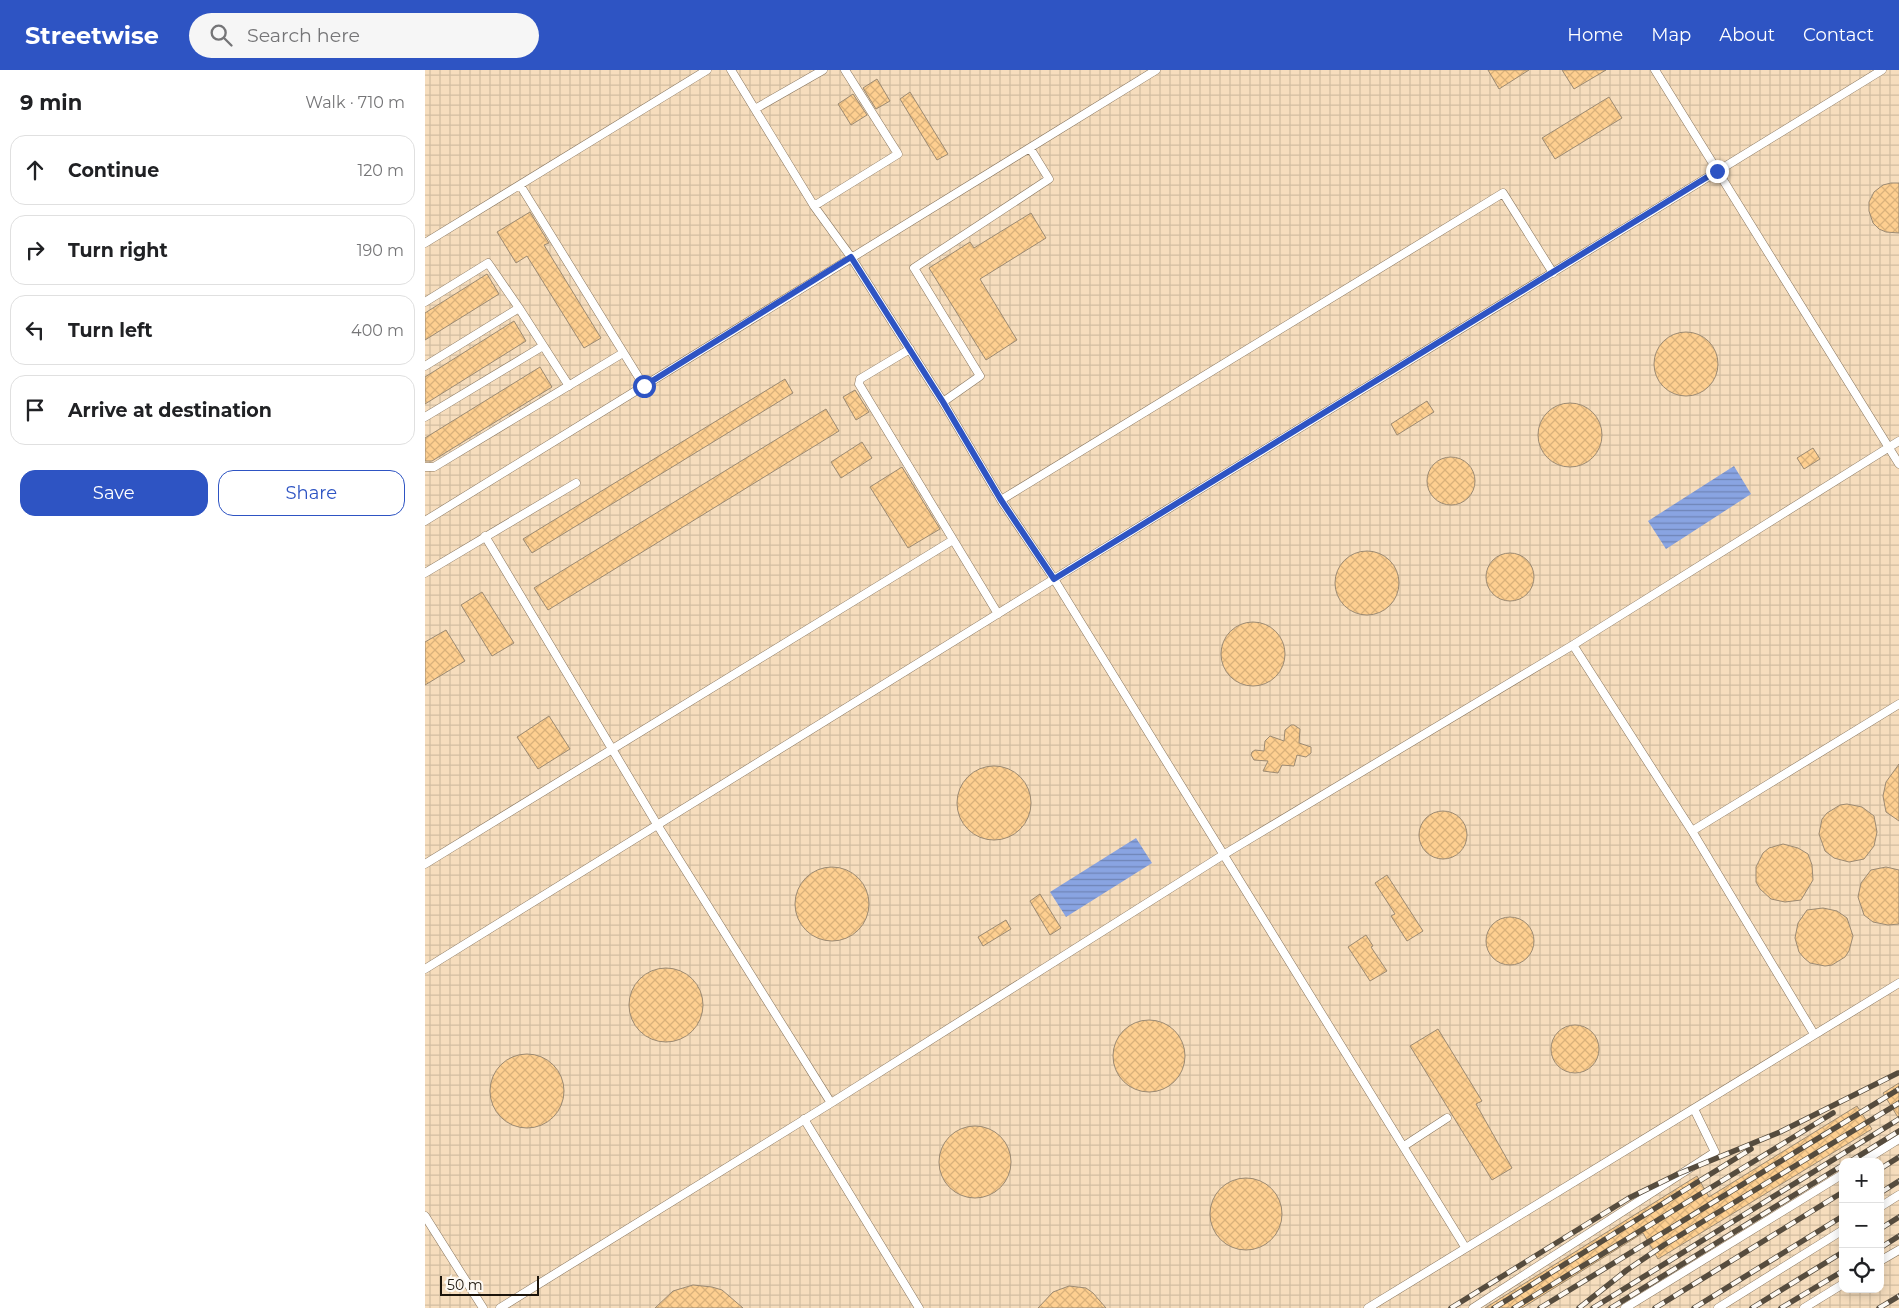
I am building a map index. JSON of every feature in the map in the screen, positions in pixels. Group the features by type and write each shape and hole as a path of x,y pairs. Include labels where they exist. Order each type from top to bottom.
{"lane":[{"path":"425,243 707,70"},
{"path":"731,70 814,206 851,257 943,402 1001,500 1054,579 1465,1247"},
{"path":"755,109 823,70"},
{"path":"814,206 897,154 845,70"},
{"path":"425,521 1156,70"},
{"path":"1655,70 1899,464"},
{"path":"425,969 1054,579 1882,70"},
{"path":"943,402 980,376 914,268 1049,179 1030,148"},
{"path":"520,185 644,386"},
{"path":"1001,500 1503,194 1553,273"},
{"path":"425,302 489,262 569,386"},
{"path":"425,366 519,308"},
{"path":"425,417 543,346"},
{"path":"910,349 860,379 859,384 998,614"},
{"path":"425,467 434,467 623,353"},
{"path":"500,1308 804,1120 1223,855 1573,645 1899,441"},
{"path":"425,573 576,483"},
{"path":"485,536 657,826 831,1103"},
{"path":"425,864 953,540"},
{"path":"1573,645 1692,831 1815,1034"},
{"path":"1692,831 1899,704"},
{"path":"1368,1308 1899,983"},
{"path":"1473,1308 1715,1152 1694,1109"},
{"path":"1404,1146 1447,1118"},
{"path":"804,1120 919,1308"},
{"path":"1868,1158 1899,1139"},
{"path":"1625,1308 1839,1176"},
{"path":"1884,1205 1899,1196"},
{"path":"425,1216 483,1308"},
{"path":"1717,1308 1839,1232"},
{"path":"1884,1259 1899,1250"},
{"path":"1804,1308 1839,1286"}],"shaded area":[{"path":"425,70 1899,70 1899,1308 425,1308"}],"water":[{"path":"1734,466 1751,494 1666,549 1648,521"},
{"path":"1136,838 1152,863 1066,917 1050,892"}],"building":[{"path":"1488,70 1529,70 1499,89"},
{"path":"1562,70 1606,70 1574,89"},
{"path":"877,79 890,101 876,109 863,88"},
{"path":"910,92 948,154 937,160 900,99"},
{"path":"853,94 867,115 851,125 838,104"},
{"path":"1609,97 1622,118 1555,159 1542,138"},
{"path":"1899,183 1899,233 1886,232 1879,229 1873,223 1869,211 1869,202 1874,192 1883,185"},
{"path":"530,212 549,243 544,245 601,338 584,348 527,256 516,263 497,232"},
{"path":"1031,213 1046,238 980,279 1017,340 986,360 929,268 970,242 974,248"},
{"path":"487,274 499,294 425,340 425,313"},
{"path":"514,321 526,341 425,404 425,377"},
{"path":"1680,332 1692,332 1709,341 1716,352 1718,364 1716,376 1709,387 1692,396 1680,396 1668,391 1659,382 1654,370 1654,358 1659,346 1668,337"},
{"path":"540,367 552,387 432,461 425,461 425,438"},
{"path":"785,379 793,393 532,553 523,539"},
{"path":"855,390 869,412 856,420 843,397"},
{"path":"1427,401 1434,412 1397,435 1391,424"},
{"path":"1564,403 1576,403 1593,412 1600,423 1602,435 1600,447 1593,458 1576,467 1564,467 1552,462 1543,453 1538,441 1538,429 1543,417 1552,408"},
{"path":"826,409 839,431 548,610 534,588"},
{"path":"862,442 872,458 841,478 831,462"},
{"path":"1813,448 1820,459 1804,469 1797,458"},
{"path":"1446,457 1456,457 1468,464 1475,476 1475,486 1468,498 1456,505 1446,505 1438,501 1431,494 1427,486 1427,476 1431,468 1438,461"},
{"path":"902,467 940,529 908,548 870,487"},
{"path":"1361,551 1373,551 1390,560 1397,571 1399,583 1397,595 1390,606 1373,615 1361,615 1349,610 1340,601 1335,589 1335,577 1340,565 1349,556"},
{"path":"1505,553 1515,553 1527,560 1534,572 1534,582 1527,594 1515,601 1505,601 1497,597 1490,590 1486,582 1486,572 1490,564 1497,557"},
{"path":"482,592 514,643 492,656 461,605"},
{"path":"1247,622 1259,622 1276,631 1283,642 1285,654 1283,666 1276,677 1259,686 1247,686 1235,681 1226,672 1221,660 1221,648 1226,636 1235,627"},
{"path":"446,630 465,661 425,685 425,642"},
{"path":"549,716 570,749 538,769 517,737"},
{"path":"1291,725 1300,729 1299,743 1311,747 1311,753 1306,757 1297,755 1294,766 1282,765 1278,773 1263,771 1268,761 1254,760 1251,755 1252,752 1255,750 1264,751 1265,741 1270,736 1284,741 1285,730"},
{"path":"1899,764 1899,821 1886,812 1883,796 1886,782"},
{"path":"994,766 1008,769 1020,777 1028,789 1031,803 1028,817 1020,829 1008,837 994,840 980,837 968,829 960,817 957,803 960,789 968,777 980,769"},
{"path":"1847,804 1862,807 1874,816 1877,832 1874,846 1864,859 1849,862 1834,858 1825,851 1819,834 1822,819 1827,813 1840,805"},
{"path":"1438,811 1448,811 1460,818 1467,830 1467,840 1460,852 1448,859 1438,859 1430,855 1423,848 1419,840 1419,830 1423,822 1430,815"},
{"path":"1783,844 1798,848 1808,854 1812,865 1813,880 1801,900 1785,902 1771,899 1760,889 1756,882 1756,867 1763,853 1769,848"},
{"path":"832,867 846,870 858,878 866,890 869,904 866,918 858,930 846,938 832,941 818,938 806,930 798,918 795,904 798,890 806,878 818,870"},
{"path":"1886,867 1899,870 1899,924 1888,925 1873,922 1864,915 1858,897 1861,883 1871,870"},
{"path":"1387,875 1423,931 1407,941 1391,916 1395,914 1375,883"},
{"path":"1040,894 1061,928 1050,935 1030,901"},
{"path":"1823,908 1837,911 1847,918 1853,936 1849,951 1845,957 1832,965 1825,966 1810,963 1804,958 1799,952 1795,938 1798,923 1807,910"},
{"path":"1505,917 1515,917 1527,924 1534,936 1534,946 1527,958 1515,965 1505,965 1497,961 1490,954 1486,946 1486,936 1490,928 1497,921"},
{"path":"1006,920 1011,929 983,946 978,937"},
{"path":"1366,935 1373,946 1371,947 1387,971 1370,981 1348,947"},
{"path":"666,968 680,971 692,979 700,991 703,1005 700,1019 692,1031 680,1039 666,1042 652,1039 640,1031 632,1019 629,1005 632,991 640,979 652,971"},
{"path":"1149,1020 1169,1026 1179,1036 1185,1056 1179,1076 1169,1086 1149,1092 1129,1086 1119,1076 1113,1056 1119,1036 1129,1026"},
{"path":"1570,1025 1580,1025 1592,1032 1599,1044 1599,1054 1592,1066 1580,1073 1570,1073 1562,1069 1555,1062 1551,1054 1551,1044 1555,1036 1562,1029"},
{"path":"1438,1029 1482,1101 1476,1104 1512,1168 1492,1180 1410,1046"},
{"path":"527,1054 541,1057 553,1065 561,1077 564,1091 561,1105 553,1117 541,1125 527,1128 513,1125 501,1117 493,1105 490,1091 493,1077 501,1065 513,1057"},
{"path":"1899,1083 1899,1119 1883,1093"},
{"path":"1857,1106 1872,1129 1658,1259 1643,1233 1522,1308 1485,1308 1697,1176 1709,1197"},
{"path":"975,1126 995,1132 1005,1142 1011,1162 1005,1182 995,1192 975,1198 955,1192 945,1182 939,1162 945,1142 955,1132"},
{"path":"1246,1178 1266,1184 1276,1194 1282,1214 1276,1234 1266,1244 1246,1250 1226,1244 1216,1234 1210,1214 1216,1194 1226,1184"},
{"path":"693,1285 722,1290 743,1308 655,1308 673,1291"},
{"path":"1069,1286 1086,1288 1106,1308 1038,1308 1053,1292"}],"railway":[{"path":"1451,1308 1629,1198 1678,1174 1780,1132 1898,1073"},
{"path":"1540,1308 1899,1089"},
{"path":"1579,1308 1627,1270 1664,1245 1899,1103"},
{"path":"1514,1308 1833,1113"},
{"path":"1593,1308 1899,1119"},
{"path":"1855,1158 1899,1131"},
{"path":"1494,1308 1751,1149"},
{"path":"1884,1166 1899,1157"},
{"path":"1611,1308 1839,1167"},
{"path":"1884,1190 1899,1181"},
{"path":"1655,1308 1839,1194"},
{"path":"1884,1226 1899,1217"},
{"path":"1694,1308 1839,1218"},
{"path":"1884,1245 1899,1236"},
{"path":"1752,1308 1839,1254"},
{"path":"1781,1308 1839,1273"},
{"path":"1879,1308 1899,1296"}],"route":[{"path":"644,386 851,257 943,402 1001,500 1054,579 1717,171"}]}
